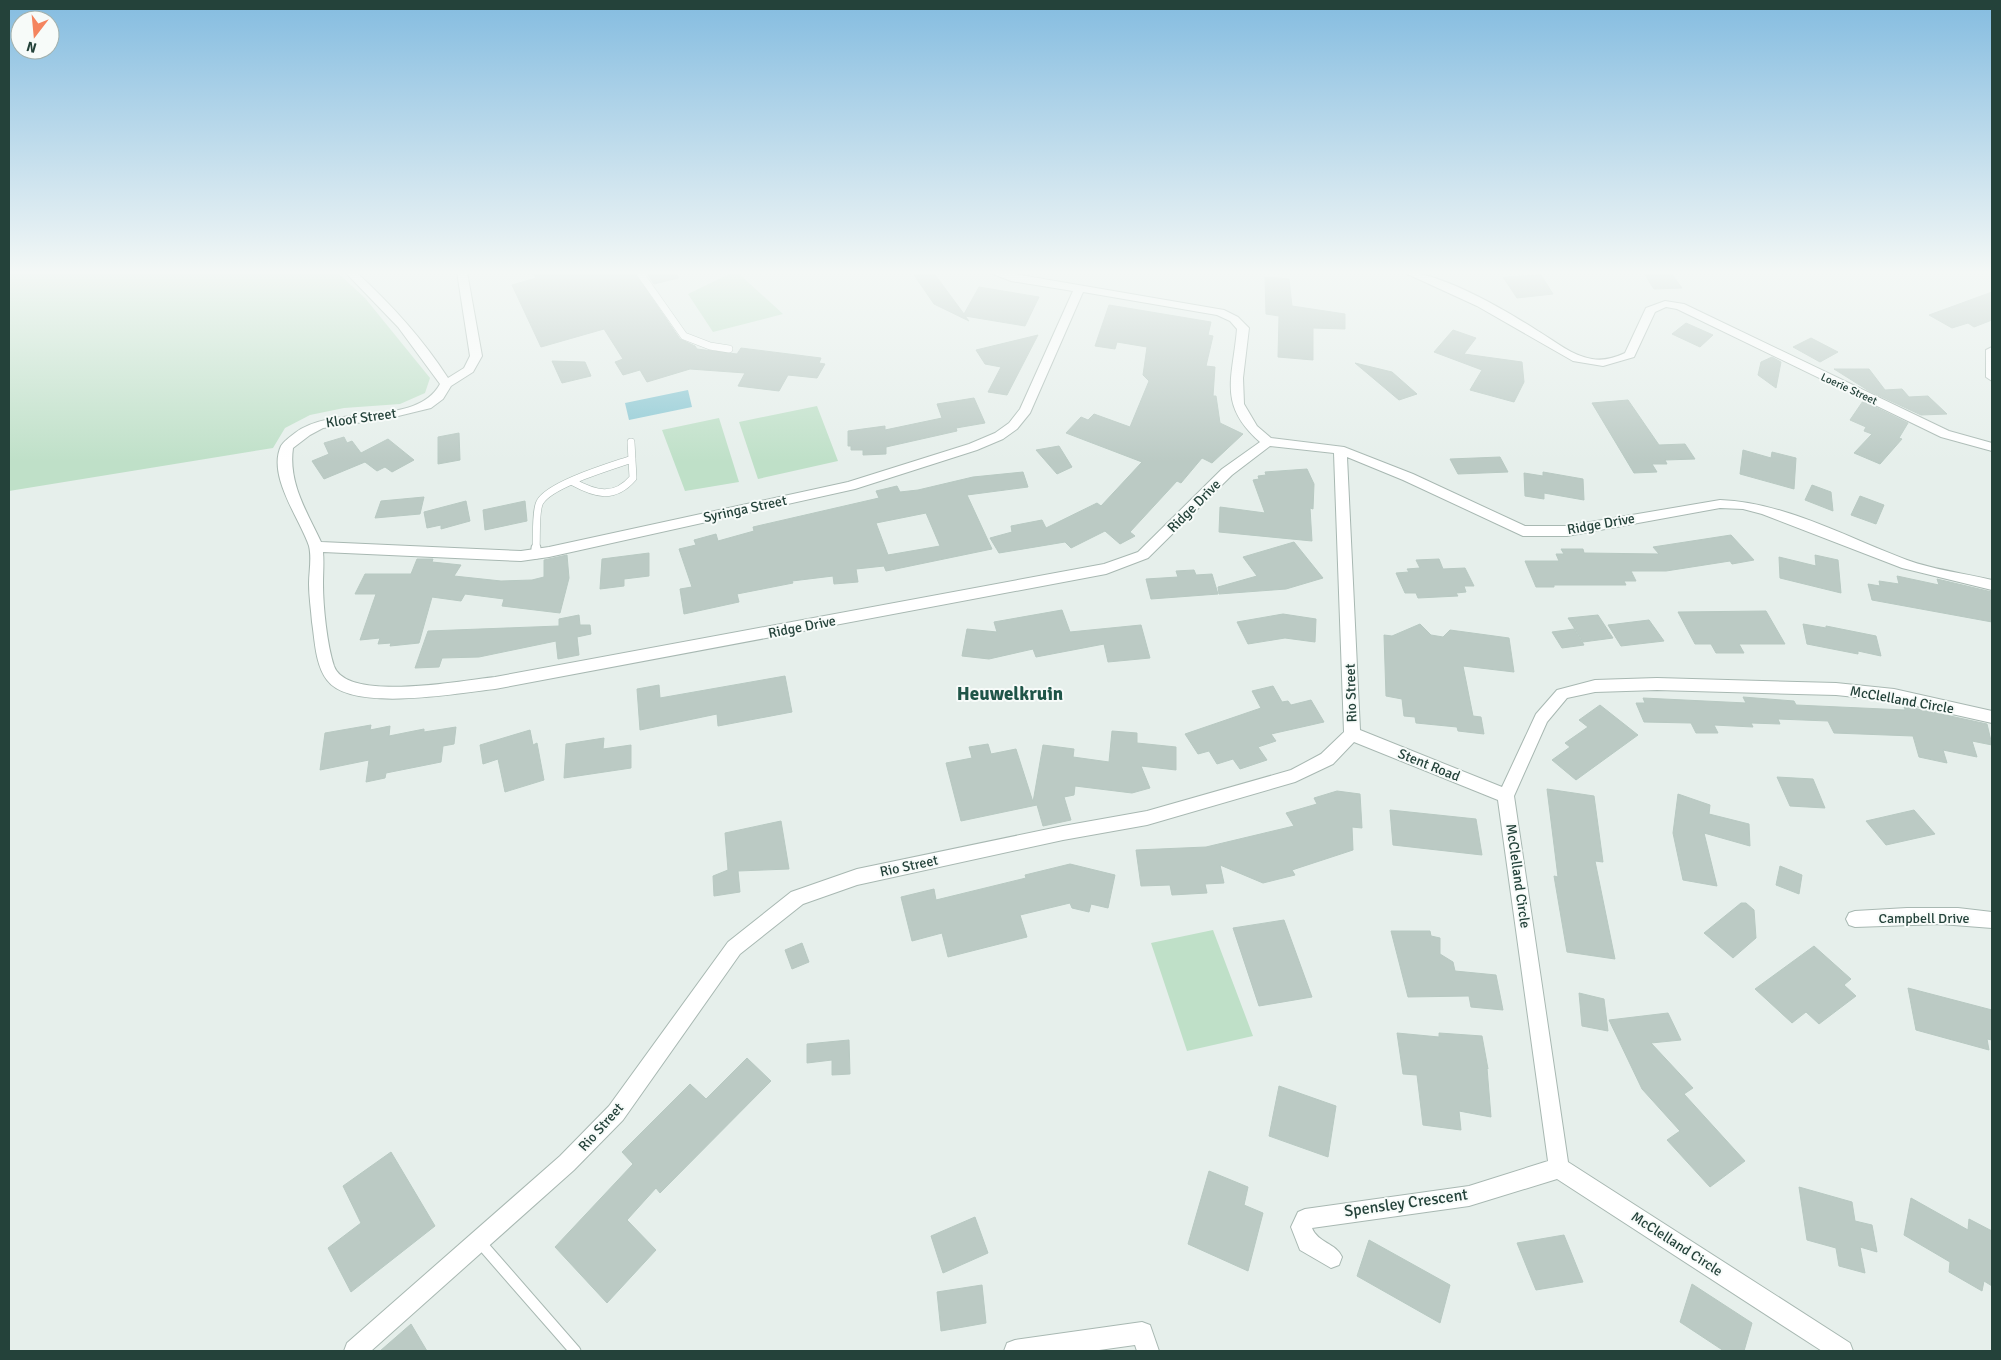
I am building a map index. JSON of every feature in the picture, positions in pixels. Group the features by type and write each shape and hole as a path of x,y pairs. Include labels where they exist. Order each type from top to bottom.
{"street":[{"path":"411,335 431,360 446,384 469,370 476,356 473,335"},
{"name":"Syringa Street","path":"315,547 512,556 536,554 850,486 973,447 999,436 1012,426 1026,410 1059,335"},
{"path":"1242,335 1236,388 1238,412 1252,431 1268,442"},
{"name":"Loerie Street","path":"1538,335 1572,356 1597,363 1616,362 1630,356 1639,335"},
{"name":"Loerie Street","path":"1740,335 1944,434 1992,447"},
{"path":"1992,350 1992,377"},
{"name":"Kloof Street","path":"372,692 343,686 332,678 327,668 316,587 315,547 302,521 285,472 284,458 286,447 320,424 401,413 416,409 438,397 446,384"},
{"name":"Ridge Drive","path":"372,692 421,691 495,683 1106,569 1143,555 1227,472 1268,442 1340,450 1408,477 1523,531 1567,531 1700,506 1743,505 1772,513 1907,565 1992,585"},
{"name":"Rio Street","path":"355,1351 567,1162 616,1113 734,948 797,898 857,877 1063,833 1147,818 1286,778 1327,759 1352,734 1340,450"},
{"name":"McClelland Circle","path":"1842,1351 1559,1168 1506,796 1541,718 1549,708 1562,694 1595,686 1657,684 1836,688 1894,695 1992,717"},
{"name":"Stent Road","path":"1352,734 1506,796"},
{"name":"Campbell Drive","path":"1855,919 1918,915 1969,916 1992,920"},
{"name":"Spensley Crescent","path":"1331,1257 1307,1243 1301,1227 1305,1219 1469,1196 1559,1168"},
{"path":"1015,1351 1145,1342"}],"lane":[{"path":"684,335 710,346 728,349"},
{"path":"573,482 596,493 622,487 633,478 631,442"},
{"path":"536,554 539,503 547,495 573,482 632,459"},
{"path":"478,1240 575,1351"}],"green space":[{"path":"9,335 395,335 430,378 425,393 400,404 344,408 310,415 285,428 273,448 9,491"},
{"path":"817,406 838,461 758,479 739,422"},
{"path":"719,418 739,482 685,491 662,430"},
{"path":"1213,930 1253,1036 1187,1051 1151,943"}],"water":[{"path":"688,390 692,407 629,420 625,403"}],"building":[{"path":"536,335 581,335 541,347"},
{"path":"608,335 678,335 680,339 695,346 697,349 737,354 741,348 821,358 819,363 825,364 817,378 788,375 779,391 738,386 745,373 690,369 647,382 640,370 623,375 615,362 623,359"},
{"path":"1038,335 1007,395 988,392 1001,367 985,364 976,350"},
{"path":"1099,335 1213,336 1206,366 1215,367 1213,396 1216,396 1220,423 1243,434 1212,463 1202,458 1181,483 1177,481 1130,532 1135,536 1120,544 1105,531 1071,548 1065,542 999,553 990,538 1012,532 1011,526 1042,520 1046,528 1097,503 1101,506 1142,462 1066,433 1081,417 1088,420 1094,414 1130,427 1149,381 1143,375 1147,347 1117,342 1115,349 1095,346"},
{"path":"1279,335 1313,335 1313,360 1278,357"},
{"path":"1448,335 1469,335 1476,338 1464,354 1522,362 1524,382 1514,402 1470,390 1482,370 1434,352"},
{"path":"1675,335 1712,335 1700,347"},
{"path":"1811,338 1838,352 1820,362 1793,347"},
{"path":"1772,357 1781,362 1776,388 1758,375 1761,362"},
{"path":"552,361 585,362 591,376 562,383"},
{"path":"1355,363 1392,372 1417,394 1399,400"},
{"path":"1834,369 1869,369 1885,390 1902,389 1909,397 1928,396 1947,414 1921,415 1869,391"},
{"path":"974,398 985,423 956,428 957,431 886,447 886,454 863,455 863,450 851,450 851,446 848,446 848,431 885,426 885,430 942,418 937,404"},
{"path":"1628,400 1659,445 1685,444 1695,459 1665,460 1667,464 1652,464 1657,472 1634,473 1592,403"},
{"path":"1863,401 1908,423 1899,438 1902,439 1880,464 1854,453 1872,434 1864,431 1866,427 1850,420"},
{"path":"459,433 460,460 438,464 438,437"},
{"path":"344,437 347,443 352,441 361,453 388,439 414,460 392,472 385,467 377,471 365,462 324,479 312,461 329,454 324,443"},
{"path":"1059,446 1072,467 1057,474 1036,450"},
{"path":"1743,450 1771,458 1772,452 1796,458 1794,489 1740,474"},
{"path":"1500,457 1508,472 1458,474 1450,459"},
{"path":"1307,469 1314,484 1313,509 1310,508 1312,541 1219,532 1220,507 1265,513 1253,480 1259,479 1258,476 1266,475 1265,472"},
{"path":"1023,472 1028,487 967,495 992,549 886,571 884,566 856,569 858,582 834,584 833,576 792,581 793,583 737,594 739,602 684,614 680,589 692,587 679,549 696,545 694,540 716,534 718,541 754,531 753,527 879,498 876,491 897,486 900,492 918,490 973,477","holes":["926,513 940,546 888,555 876,523"]},
{"path":"1543,472 1583,479 1584,500 1544,493 1544,499 1525,496 1524,473 1543,476"},
{"path":"1812,485 1831,492 1833,511 1805,500"},
{"path":"1860,496 1884,505 1876,524 1851,515"},
{"path":"424,497 420,514 375,518 381,501"},
{"path":"466,501 470,521 441,529 441,525 427,528 424,512"},
{"path":"525,501 527,521 485,530 483,510"},
{"path":"1731,535 1754,560 1732,564 1730,561 1666,571 1631,571 1636,581 1624,581 1626,585 1554,585 1554,587 1536,587 1525,561 1559,561 1556,554 1564,554 1561,549 1583,549 1584,553 1659,554 1653,547"},
{"path":"1294,542 1323,578 1286,589 1219,594 1218,587 1257,576 1243,557"},
{"path":"649,553 649,576 624,579 624,586 600,589 602,559"},
{"path":"567,555 569,578 560,613 502,606 504,599 465,594 461,601 432,597 419,643 390,646 391,643 378,644 380,638 360,640 376,594 355,594 365,574 411,574 417,559 433,559 432,562 461,565 454,576 501,581 532,580 544,577 544,560"},
{"path":"1815,555 1838,560 1841,593 1780,578 1779,557 1816,566"},
{"path":"1439,559 1443,569 1465,568 1474,586 1464,586 1466,592 1456,593 1458,596 1418,598 1416,593 1405,593 1396,573 1409,572 1407,569 1420,568 1416,560"},
{"path":"1194,570 1196,575 1212,574 1218,594 1151,599 1146,579 1178,577 1176,571"},
{"path":"1897,576 1939,585 1937,579 1992,592 1992,622 1872,600 1868,584 1880,586 1879,581 1899,584"},
{"path":"1062,610 1070,632 1141,625 1150,658 1108,662 1104,644 1036,657 1033,649 989,659 962,656 967,629 997,632 994,622"},
{"path":"1766,611 1785,644 1739,644 1744,653 1716,653 1711,644 1695,644 1678,612"},
{"path":"1283,614 1316,619 1315,642 1285,638 1248,644 1237,622"},
{"path":"579,615 580,625 590,625 591,634 577,637 579,655 558,659 556,641 479,657 442,658 439,667 415,668 428,631 559,626 559,619"},
{"path":"1598,615 1613,638 1583,642 1568,618"},
{"path":"1649,620 1664,641 1621,646 1608,625"},
{"path":"1420,624 1431,635 1443,637 1450,630 1509,638 1514,672 1463,666 1473,716 1481,717 1484,734 1458,731 1457,727 1416,723 1415,717 1404,716 1402,699 1386,696 1384,635 1392,636"},
{"path":"1803,624 1826,628 1826,626 1876,636 1881,656 1858,651 1858,654 1807,644"},
{"path":"1574,629 1584,645 1562,648 1552,632"},
{"path":"785,676 792,712 718,726 717,714 640,730 637,689 659,685 660,698"},
{"path":"1273,686 1282,702 1288,701 1291,705 1311,700 1324,722 1271,734 1276,741 1258,747 1267,760 1240,769 1233,759 1217,764 1209,751 1198,754 1185,734 1261,708 1252,691"},
{"path":"1743,697 1794,701 1796,705 1905,710 1904,706 1987,724 1992,745 1972,741 1977,757 1943,750 1947,763 1919,757 1913,736 1834,733 1828,721 1778,719 1780,724 1751,723 1753,727 1714,725 1718,733 1696,733 1691,723 1644,722 1636,703 1645,703 1643,698 1746,703"},
{"path":"1600,705 1638,735 1576,780 1552,760 1570,747 1565,743 1588,727 1579,720"},
{"path":"371,725 370,730 390,726 389,736 424,729 424,732 456,727 454,744 443,746 441,762 386,773 385,778 366,782 369,760 320,770 325,733"},
{"path":"530,730 533,745 537,743 544,780 505,792 498,759 483,764 480,745"},
{"path":"1112,731 1137,733 1137,743 1176,747 1176,770 1141,766 1150,788 1132,793 1075,786 1074,795 1064,797 1071,820 1043,826 1037,805 961,821 946,763 972,758 969,747 988,744 991,754 1016,749 1033,802 1043,745 1074,749 1073,757 1109,762"},
{"path":"604,738 603,749 631,745 631,768 564,778 566,744"},
{"path":"1777,777 1813,779 1825,808 1790,806"},
{"path":"1547,789 1594,796 1603,862 1595,861 1615,959 1567,952 1554,876 1558,877"},
{"path":"1337,791 1360,794 1362,828 1352,827 1353,850 1292,870 1295,875 1263,883 1220,865 1224,883 1205,884 1207,893 1172,895 1170,885 1141,886 1136,850 1206,847 1294,826 1286,813 1317,804 1314,798"},
{"path":"1678,794 1710,805 1709,814 1749,824 1750,846 1704,833 1717,886 1683,880 1673,833"},
{"path":"1390,810 1476,819 1482,855 1393,845"},
{"path":"1914,810 1935,834 1886,845 1866,821"},
{"path":"781,821 789,869 738,871 740,892 714,896 713,876 728,870 725,833"},
{"path":"1070,864 1115,875 1108,908 1091,904 1089,912 1072,908 1070,903 1020,915 1027,937 948,957 942,933 912,941 901,897 934,889 936,900 1026,878 1025,875"},
{"path":"1780,866 1802,875 1799,894 1776,885"},
{"path":"1741,903 1746,903 1754,910 1756,938 1733,958 1704,933"},
{"path":"1284,920 1312,997 1259,1006 1233,928"},
{"path":"1391,931 1430,931 1431,936 1440,938 1440,954 1453,962 1455,971 1496,975 1503,1010 1471,1007 1469,996 1408,997"},
{"path":"802,943 809,962 792,969 785,950"},
{"path":"1814,946 1851,979 1844,985 1856,996 1819,1024 1806,1012 1792,1023 1755,989"},
{"path":"1908,988 1992,1010 1992,1040 1987,1039 1989,1050 1916,1030"},
{"path":"1579,993 1604,999 1608,1031 1582,1026"},
{"path":"1668,1013 1681,1040 1651,1043 1693,1088 1684,1094 1745,1161 1710,1187 1667,1140 1680,1131 1642,1089 1609,1020"},
{"path":"1397,1033 1439,1037 1439,1033 1482,1036 1488,1069 1491,1117 1459,1111 1461,1130 1423,1125 1417,1075 1403,1074"},
{"path":"849,1040 850,1074 832,1075 832,1060 807,1063 807,1044"},
{"path":"747,1058 771,1081 660,1193 656,1188 627,1220 656,1250 607,1303 555,1247 633,1164 622,1152 690,1084 706,1099"},
{"path":"1279,1086 1336,1106 1328,1157 1269,1136"},
{"path":"391,1152 435,1226 351,1292 328,1248 361,1223 343,1186"},
{"path":"1209,1171 1248,1187 1244,1205 1263,1213 1248,1271 1188,1244"},
{"path":"1799,1187 1852,1202 1855,1221 1872,1225 1877,1252 1860,1247 1865,1273 1839,1266 1836,1248 1807,1240"},
{"path":"1911,1198 1968,1230 1969,1219 1992,1231 1992,1286 1984,1281 1982,1291 1949,1272 1950,1262 1904,1235"},
{"path":"975,1217 988,1253 943,1273 931,1236"},
{"path":"1564,1235 1583,1282 1536,1290 1517,1243"},
{"path":"1369,1240 1450,1285 1440,1323 1357,1276"},
{"path":"1692,1284 1752,1323 1744,1351 1724,1351 1680,1322"},
{"path":"982,1285 986,1323 941,1331 937,1292"},
{"path":"411,1324 427,1351 380,1351"}],"district":[{"name":"Heuwelkruin","path":"1010,694"}]}
